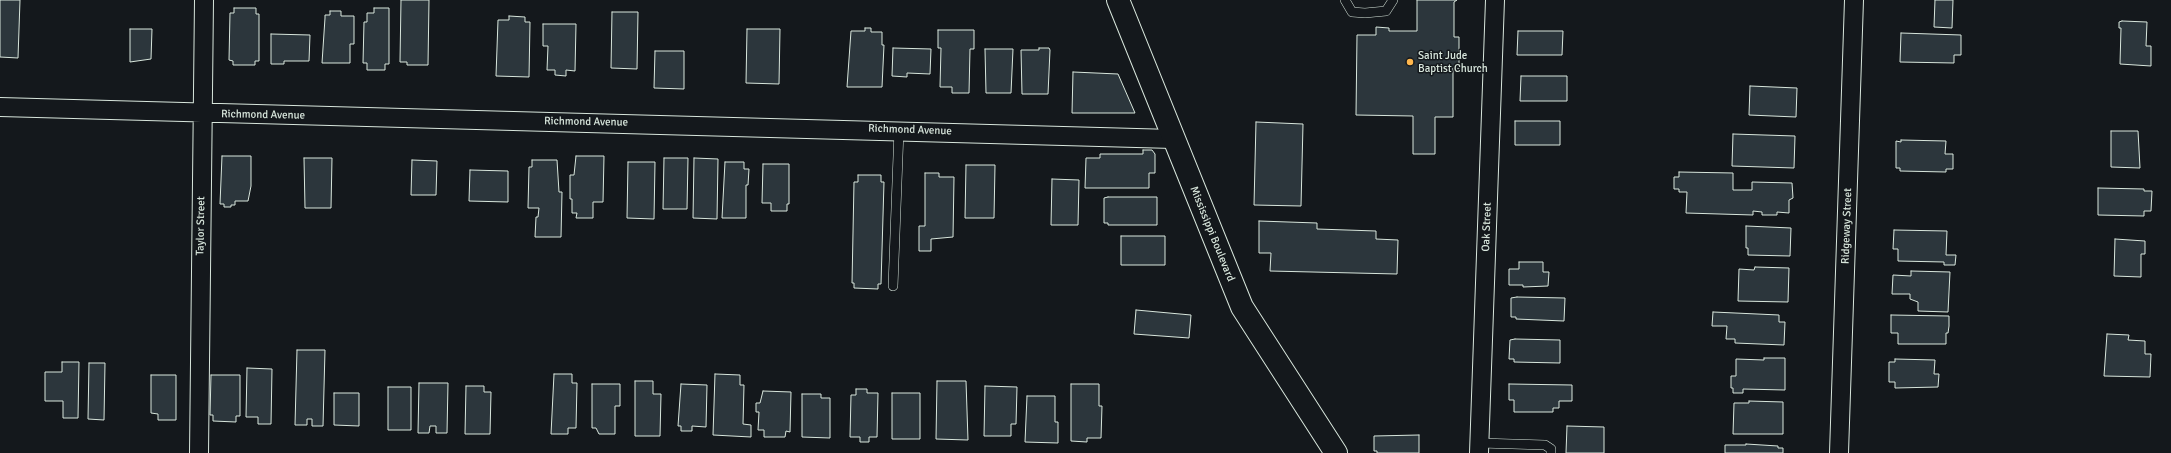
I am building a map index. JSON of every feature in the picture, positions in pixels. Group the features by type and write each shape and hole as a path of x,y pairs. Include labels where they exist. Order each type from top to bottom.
{"main road":[{"name":"Mississippi Boulevard","path":"1118,0 1242,307 1336,453"}],"street":[{"name":"Taylor Street","path":"199,453 204,0"},
{"name":"Oak Street","path":"1479,448 1495,0"},
{"name":"Ridgeway Street","path":"1839,453 1854,0"},
{"name":"Richmond Avenue","path":"0,107 900,130 1173,139"}],"lane":[{"path":"1345,0 1352,12 1366,12 1386,10 1393,0"},
{"path":"893,286 900,130"},
{"path":"1479,448 1545,445 1551,449 1551,453"}],"building":[{"path":"0,0 20,0 18,58 0,57"},
{"path":"401,0 429,0 428,65 407,65 407,62 400,62"},
{"path":"1417,0 1457,0 1454,2 1454,37 1459,37 1459,69 1453,68 1453,117 1435,117 1435,154 1413,154 1413,116 1356,115 1357,35 1376,35 1376,27 1389,28 1389,31 1417,31"},
{"path":"1935,0 1953,0 1952,28 1934,27"},
{"path":"234,8 256,8 256,14 259,14 259,61 255,61 255,65 233,65 233,61 229,60 230,13 234,13"},
{"path":"374,8 389,8 389,64 385,64 385,70 367,70 367,63 363,63 364,22 367,22 367,13 374,13"},
{"path":"330,11 341,11 341,16 354,16 354,44 350,44 350,63 322,63 325,15 330,15"},
{"path":"612,12 638,12 637,69 611,68"},
{"path":"509,16 525,17 525,22 530,22 529,77 496,76 498,20 509,20"},
{"path":"2119,22 2147,22 2146,46 2151,46 2151,66 2120,64 2121,28 2119,28"},
{"path":"543,24 576,24 575,71 566,70 566,76 555,75 555,70 547,70 548,46 543,46"},
{"path":"865,28 871,28 871,32 882,32 882,45 884,45 882,87 847,87 851,31 865,31"},
{"path":"130,29 152,29 151,59 130,62"},
{"path":"747,29 780,29 779,84 746,83"},
{"path":"938,30 974,30 974,49 970,49 969,93 952,93 952,87 940,87 941,48 938,48"},
{"path":"1518,31 1563,31 1562,55 1517,55"},
{"path":"1901,33 1961,35 1961,55 1954,55 1954,63 1900,62"},
{"path":"271,34 310,35 309,61 284,61 284,64 271,64"},
{"path":"893,48 931,49 930,74 907,73 907,77 892,76"},
{"path":"1039,48 1049,48 1050,50 1048,94 1022,94 1021,50 1039,50"},
{"path":"985,49 1013,49 1011,93 986,93"},
{"path":"655,51 684,51 684,89 654,88"},
{"path":"1073,72 1118,74 1135,113 1072,113"},
{"path":"1521,76 1567,76 1567,101 1520,101"},
{"path":"1750,86 1797,88 1796,117 1749,115"},
{"path":"1515,121 1560,121 1560,145 1515,145"},
{"path":"1256,122 1303,124 1301,206 1254,205"},
{"path":"2111,131 2138,131 2140,168 2111,167"},
{"path":"1733,134 1795,136 1794,168 1732,166"},
{"path":"1901,140 1946,141 1945,154 1953,154 1953,169 1946,169 1946,172 1900,171 1900,168 1896,168 1896,141 1901,142"},
{"path":"1143,150 1152,150 1155,154 1155,173 1149,173 1149,188 1085,188 1086,158 1100,158 1100,154 1143,154"},
{"path":"222,156 251,156 251,186 248,201 235,201 235,205 231,205 231,207 224,207 224,204 220,204"},
{"path":"576,156 604,156 603,202 593,202 593,218 576,218 577,213 572,213 572,199 570,199 570,175 574,175"},
{"path":"304,158 332,158 331,208 305,208"},
{"path":"664,158 688,158 687,209 663,209"},
{"path":"694,158 718,159 717,219 693,218"},
{"path":"412,160 437,161 436,195 411,195"},
{"path":"532,160 557,160 559,192 562,192 561,237 535,237 536,217 538,217 539,208 528,208 529,167 532,167"},
{"path":"628,162 655,162 654,219 627,218"},
{"path":"725,162 744,162 744,169 749,169 748,185 746,185 746,218 722,218"},
{"path":"763,164 789,164 789,204 787,204 787,211 771,211 771,203 762,203"},
{"path":"966,165 995,165 994,218 965,218"},
{"path":"470,170 508,171 508,202 469,201"},
{"path":"1679,172 1733,173 1733,190 1752,190 1752,182 1792,183 1793,198 1789,200 1789,213 1777,212 1777,215 1762,215 1762,212 1753,211 1753,215 1686,213 1687,192 1679,192 1679,189 1674,189 1674,177 1679,177"},
{"path":"925,173 939,173 939,177 954,177 953,237 931,239 931,251 919,251 919,226 925,226"},
{"path":"858,175 881,175 881,182 884,182 881,284 878,284 878,289 854,288 854,283 852,283 854,182 858,182"},
{"path":"1052,179 1079,180 1078,225 1051,225"},
{"path":"2098,188 2144,189 2144,191 2152,191 2151,211 2144,211 2144,216 2098,215"},
{"path":"1157,197 1157,225 1108,225 1108,223 1104,223 1104,198"},
{"path":"1259,221 1317,223 1317,229 1376,231 1376,239 1398,240 1397,274 1270,271 1271,253 1259,253"},
{"path":"1746,226 1791,228 1790,256 1748,255 1748,248 1746,248"},
{"path":"1894,230 1947,231 1946,255 1956,255 1955,265 1944,265 1944,262 1898,261 1898,249 1893,249"},
{"path":"1121,236 1165,236 1165,265 1121,265"},
{"path":"2115,239 2145,241 2145,254 2141,254 2141,277 2114,276"},
{"path":"1519,262 1543,262 1543,272 1549,272 1548,286 1523,287 1523,285 1509,285 1509,269 1519,269"},
{"path":"1755,267 1789,268 1788,302 1738,301 1739,269 1754,270"},
{"path":"1911,271 1950,272 1948,312 1918,311 1918,302 1910,299 1910,294 1892,294 1893,275 1911,276"},
{"path":"1511,298 1565,298 1564,321 1516,319 1516,317 1511,317"},
{"path":"1136,310 1191,315 1189,338 1134,334"},
{"path":"1713,312 1779,315 1779,322 1785,322 1784,345 1735,343 1735,339 1726,339 1727,326 1712,326"},
{"path":"1891,315 1949,316 1946,344 1898,344 1898,333 1891,333"},
{"path":"2107,334 2129,335 2128,340 2145,341 2145,354 2151,354 2150,377 2104,376"},
{"path":"1510,340 1560,340 1560,363 1514,362 1514,359 1509,359"},
{"path":"297,350 325,350 323,426 312,426 312,419 307,419 307,425 295,425"},
{"path":"1764,358 1785,358 1785,390 1743,389 1743,393 1733,393 1733,388 1731,388 1731,376 1736,376 1736,359 1764,360"},
{"path":"1895,359 1935,360 1934,374 1939,374 1938,387 1895,388 1895,382 1889,382 1889,362 1895,362"},
{"path":"62,362 79,362 78,418 63,418 63,401 45,401 45,372 62,372"},
{"path":"89,363 105,363 104,420 88,419"},
{"path":"247,368 272,369 271,424 258,424 258,417 246,417"},
{"path":"554,374 572,374 572,383 577,383 576,428 568,428 568,434 551,434"},
{"path":"715,374 740,375 740,385 744,385 743,424 751,425 751,437 713,435"},
{"path":"151,375 176,375 176,420 158,420 158,414 151,413"},
{"path":"211,375 240,375 240,416 236,416 236,422 213,421 213,415 210,415"},
{"path":"635,381 653,381 653,394 661,394 660,436 635,436"},
{"path":"937,381 966,381 968,440 936,439"},
{"path":"419,383 448,383 447,433 436,433 436,426 430,426 429,433 418,433"},
{"path":"592,384 620,384 620,406 615,406 615,434 599,434 596,428 592,428"},
{"path":"681,384 707,385 706,427 692,426 692,431 681,431 681,426 678,426"},
{"path":"1071,384 1099,384 1099,406 1102,406 1101,438 1087,438 1087,442 1071,441"},
{"path":"1509,384 1572,385 1572,401 1559,401 1559,408 1553,408 1553,412 1514,412 1514,400 1509,400"},
{"path":"466,386 484,386 484,392 491,392 490,434 465,434"},
{"path":"985,386 1017,387 1016,424 1011,424 1011,436 984,436"},
{"path":"388,387 411,387 411,430 388,430"},
{"path":"856,389 867,389 867,393 878,393 877,437 869,437 869,442 860,442 860,437 850,437 851,395 856,395"},
{"path":"763,391 791,392 790,432 786,431 785,437 764,437 764,430 758,430 759,412 756,412 756,403 760,403"},
{"path":"334,393 359,393 359,426 334,425"},
{"path":"892,393 920,393 920,439 892,439"},
{"path":"802,394 821,394 821,398 830,398 830,438 802,437"},
{"path":"1027,396 1055,396 1055,422 1058,422 1058,443 1025,442"},
{"path":"1749,401 1783,402 1783,434 1733,434 1734,403 1749,403"},
{"path":"1567,426 1604,427 1604,453 1566,453"},
{"path":"1419,435 1419,453 1377,453 1377,451 1374,451 1374,436"},
{"path":"1746,444 1778,446 1778,448 1783,448 1783,453 1725,453 1725,445"}],"place":[{"name":"Saint Jude Baptist Church","path":"1410,62"}]}
